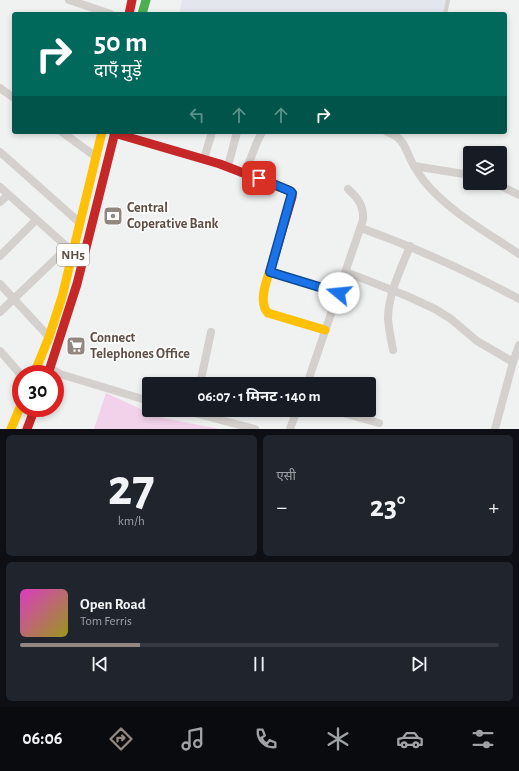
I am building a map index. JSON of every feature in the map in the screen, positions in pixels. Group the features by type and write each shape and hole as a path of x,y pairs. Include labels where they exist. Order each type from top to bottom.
{"main road":[{"path":"129,12 132,0"},
{"path":"143,12 146,0"},
{"name":"NH5","path":"38,365 49,337 62,297 71,250 80,224 102,134"},
{"name":"NH5","path":"51,365 77,290 94,224 114,134"},
{"path":"117,134 228,166 286,189 292,193 263,296 262,306 268,313 325,330"},
{"path":"11,429 16,417"},
{"path":"26,429 31,417"}],"street":[{"path":"69,0 105,12"},
{"path":"0,88 12,97"},
{"path":"65,134 96,157"},
{"path":"204,159 211,134"},
{"path":"228,166 236,134"},
{"path":"245,173 256,142 261,134"},
{"path":"392,134 405,146 414,166 425,182 443,200 519,254"},
{"path":"0,152 80,224"},
{"path":"414,166 463,174"},
{"path":"0,187 71,250 13,299 0,312"},
{"path":"507,187 519,190"},
{"path":"309,377 361,228 364,212 362,206 356,196 348,189"},
{"path":"507,189 519,195"},
{"path":"0,202 8,195"},
{"path":"0,256 36,220"},
{"path":"361,228 410,246 519,299"},
{"path":"393,350 389,332 388,317 393,291 410,246"},
{"path":"270,272 339,293"},
{"path":"346,272 435,309 451,319 477,341 513,362"},
{"path":"0,284 49,337"},
{"path":"201,377 211,332"},
{"path":"495,429 519,345"},
{"path":"0,351 12,365"},
{"path":"64,375 142,399"},
{"path":"215,417 255,429"},
{"path":"290,429 295,417"},
{"path":"357,417 379,423"}],"lane":[{"path":"445,12 448,0"}],"shaded area":[{"path":"182,0 450,0 447,12 179,12"},
{"path":"106,393 142,410 142,417 158,417 220,429 94,429"}],"traffic: fast":[{"path":"143,12 146,0"}],"traffic: slow":[{"path":"38,365 49,337 62,297 102,134"},
{"path":"274,258 267,278 263,301 268,313 325,330"},
{"path":"11,429 16,417"}],"traffic: jam":[{"path":"129,12 132,0"},
{"path":"51,365 77,284 114,134"},
{"path":"117,134 220,164 290,191 292,193 292,197 274,258"},
{"path":"27,429 32,417"}],"place":[{"name":"Central Coperative Bank","path":"113,216"},
{"name":"Connect Telephones Office","path":"76,346"}],"route":[{"path":"259,178 292,193 270,272 339,293"}]}
